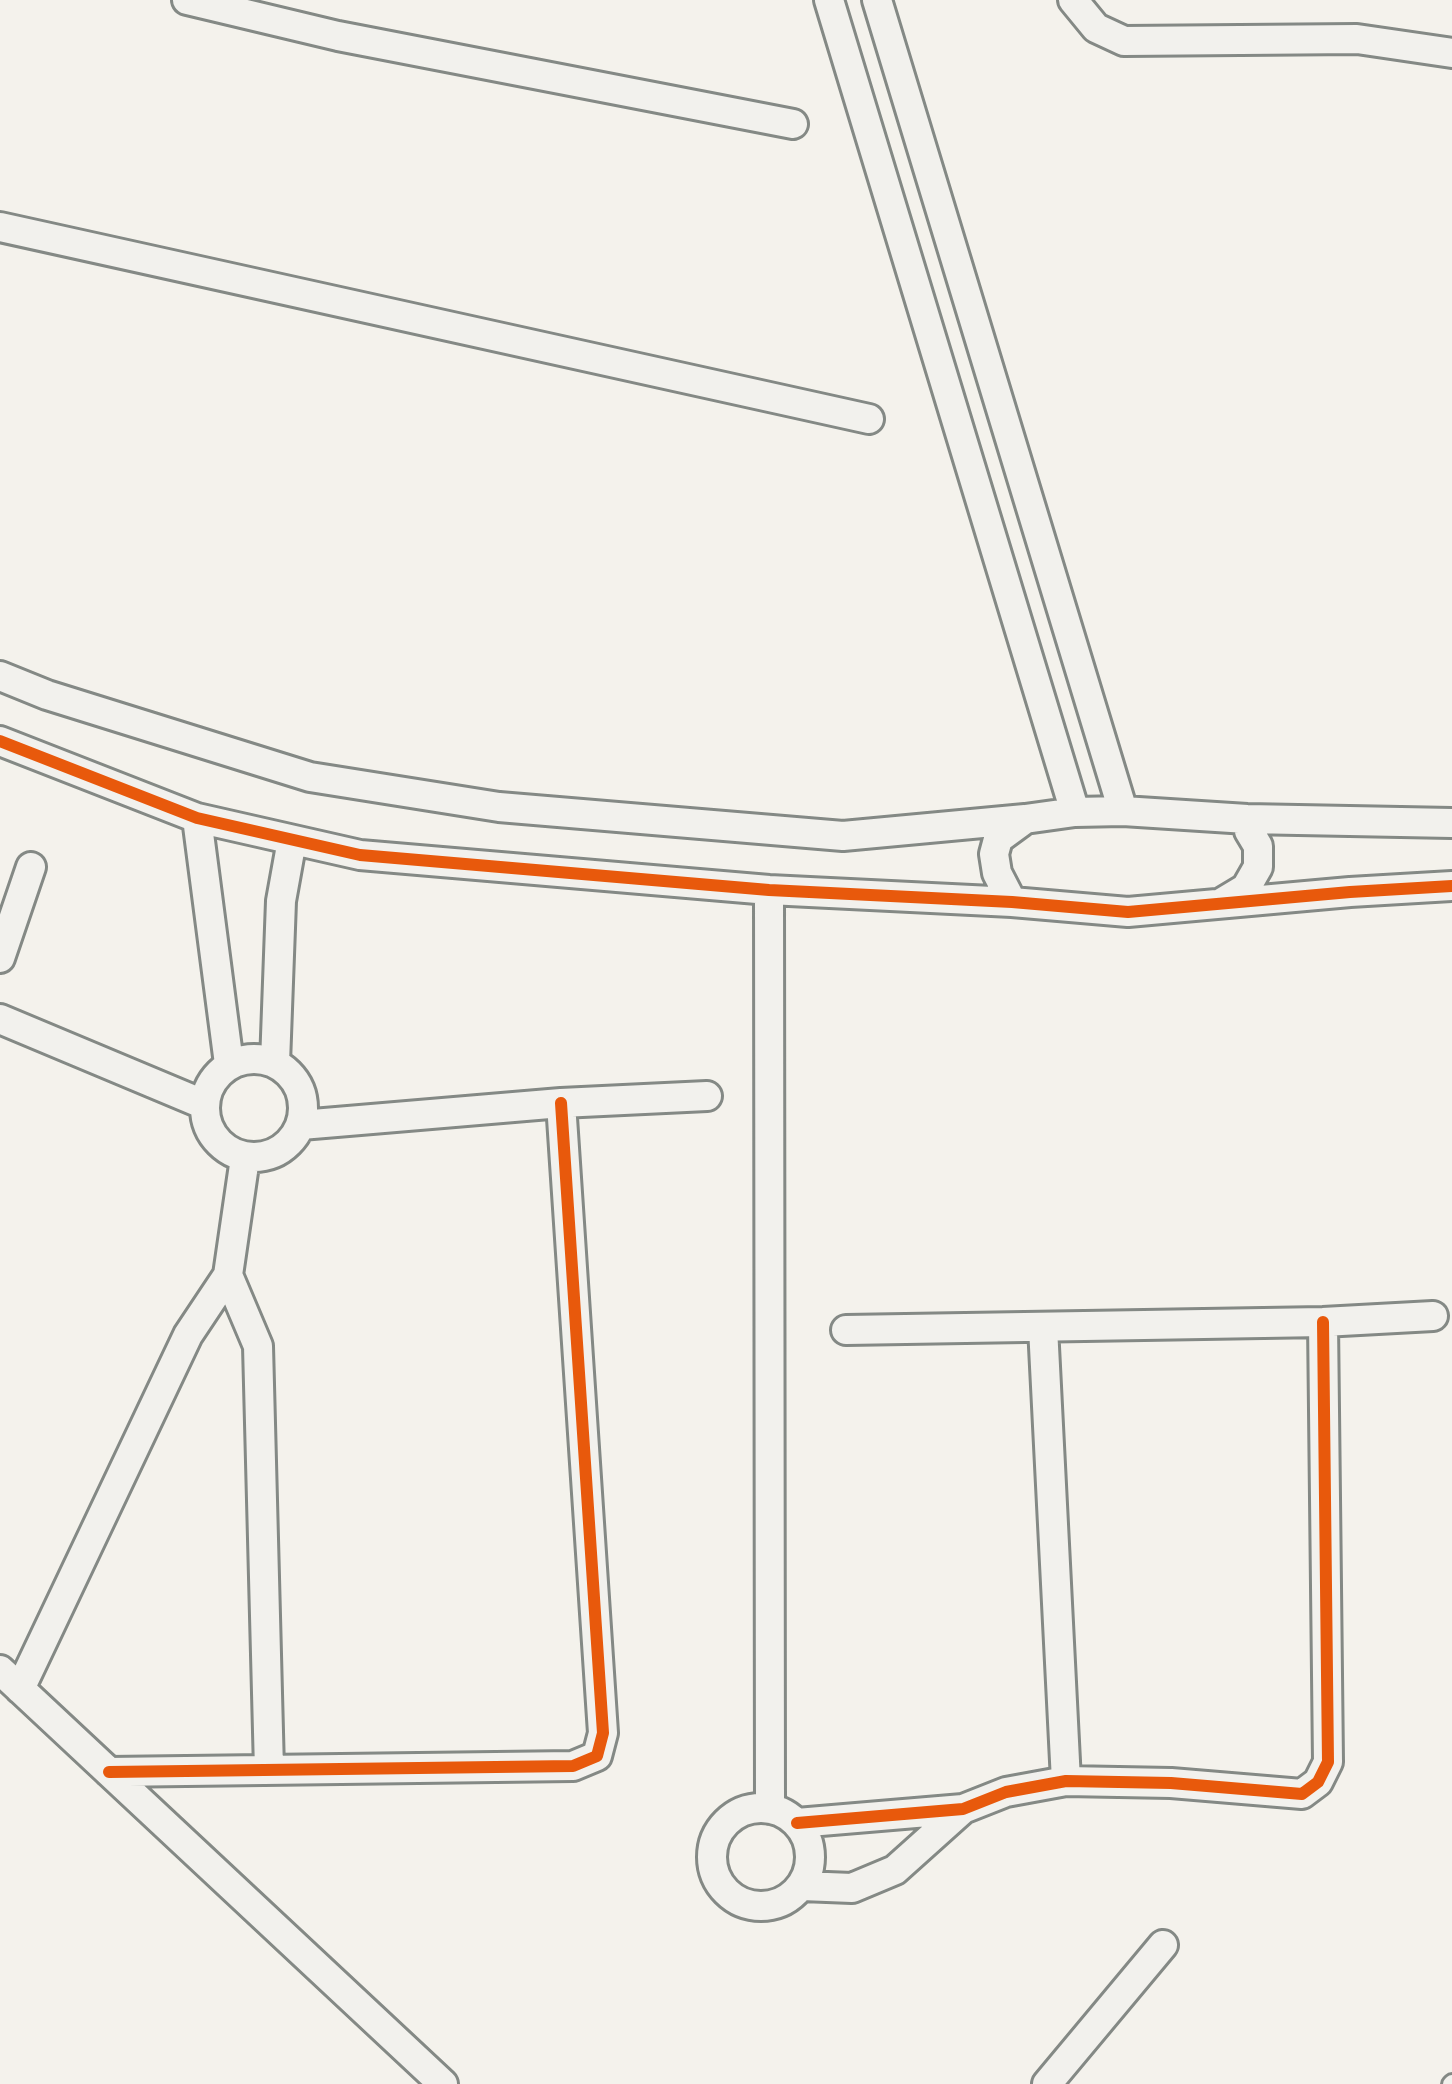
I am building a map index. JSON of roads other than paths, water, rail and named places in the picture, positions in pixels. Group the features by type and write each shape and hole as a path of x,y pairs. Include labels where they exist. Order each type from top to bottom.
{"street":[{"path":"187,0 338,36 793,124"},
{"path":"829,0 1075,812"},
{"path":"877,0 1123,811"},
{"path":"1073,0 1096,28 1124,41 1357,39 1452,53"},
{"path":"0,227 869,419"},
{"path":"0,676 47,695 310,777 499,807 843,836 1075,812 1452,823"},
{"path":"0,741 197,818 360,855 769,890 1012,902 1128,912 1452,886"},
{"path":"197,818 229,1064"},
{"path":"1012,902 997,873 994,854 998,839 1025,819"},
{"path":"1221,904 1246,888 1258,867 1258,846 1249,831 1247,819"},
{"path":"275,1063 281,901 292,840"},
{"path":"0,958 31,867"},
{"path":"769,890 770,1809"},
{"path":"0,1019 203,1104"},
{"path":"252,1058 275,1063 294,1078 303,1101 301,1125 289,1145 269,1157 245,1158 223,1148 207,1128 203,1104 211,1081 229,1064 252,1058"},
{"path":"301,1125 561,1103 707,1096"},
{"path":"109,1772 573,1766 597,1756 603,1733 561,1103"},
{"path":"245,1158 228,1275 188,1335 10,1679 443,2084"},
{"path":"228,1275 258,1346 269,1770"},
{"path":"846,1330 1323,1322 1433,1316"},
{"path":"797,1823 963,1809 1006,1792 1066,1781 1171,1783 1302,1794 1318,1782 1328,1762 1323,1322"},
{"path":"1043,1327 1066,1781"},
{"path":"752,1809 785,1813 797,1823 811,1853 802,1886 789,1898 773,1905 756,1906 739,1901 725,1892 716,1876 712,1859 715,1841 723,1826 736,1814 752,1809"},
{"path":"802,1886 852,1888 895,1870 963,1809"},
{"path":"1047,2084 1163,1945"}]}
